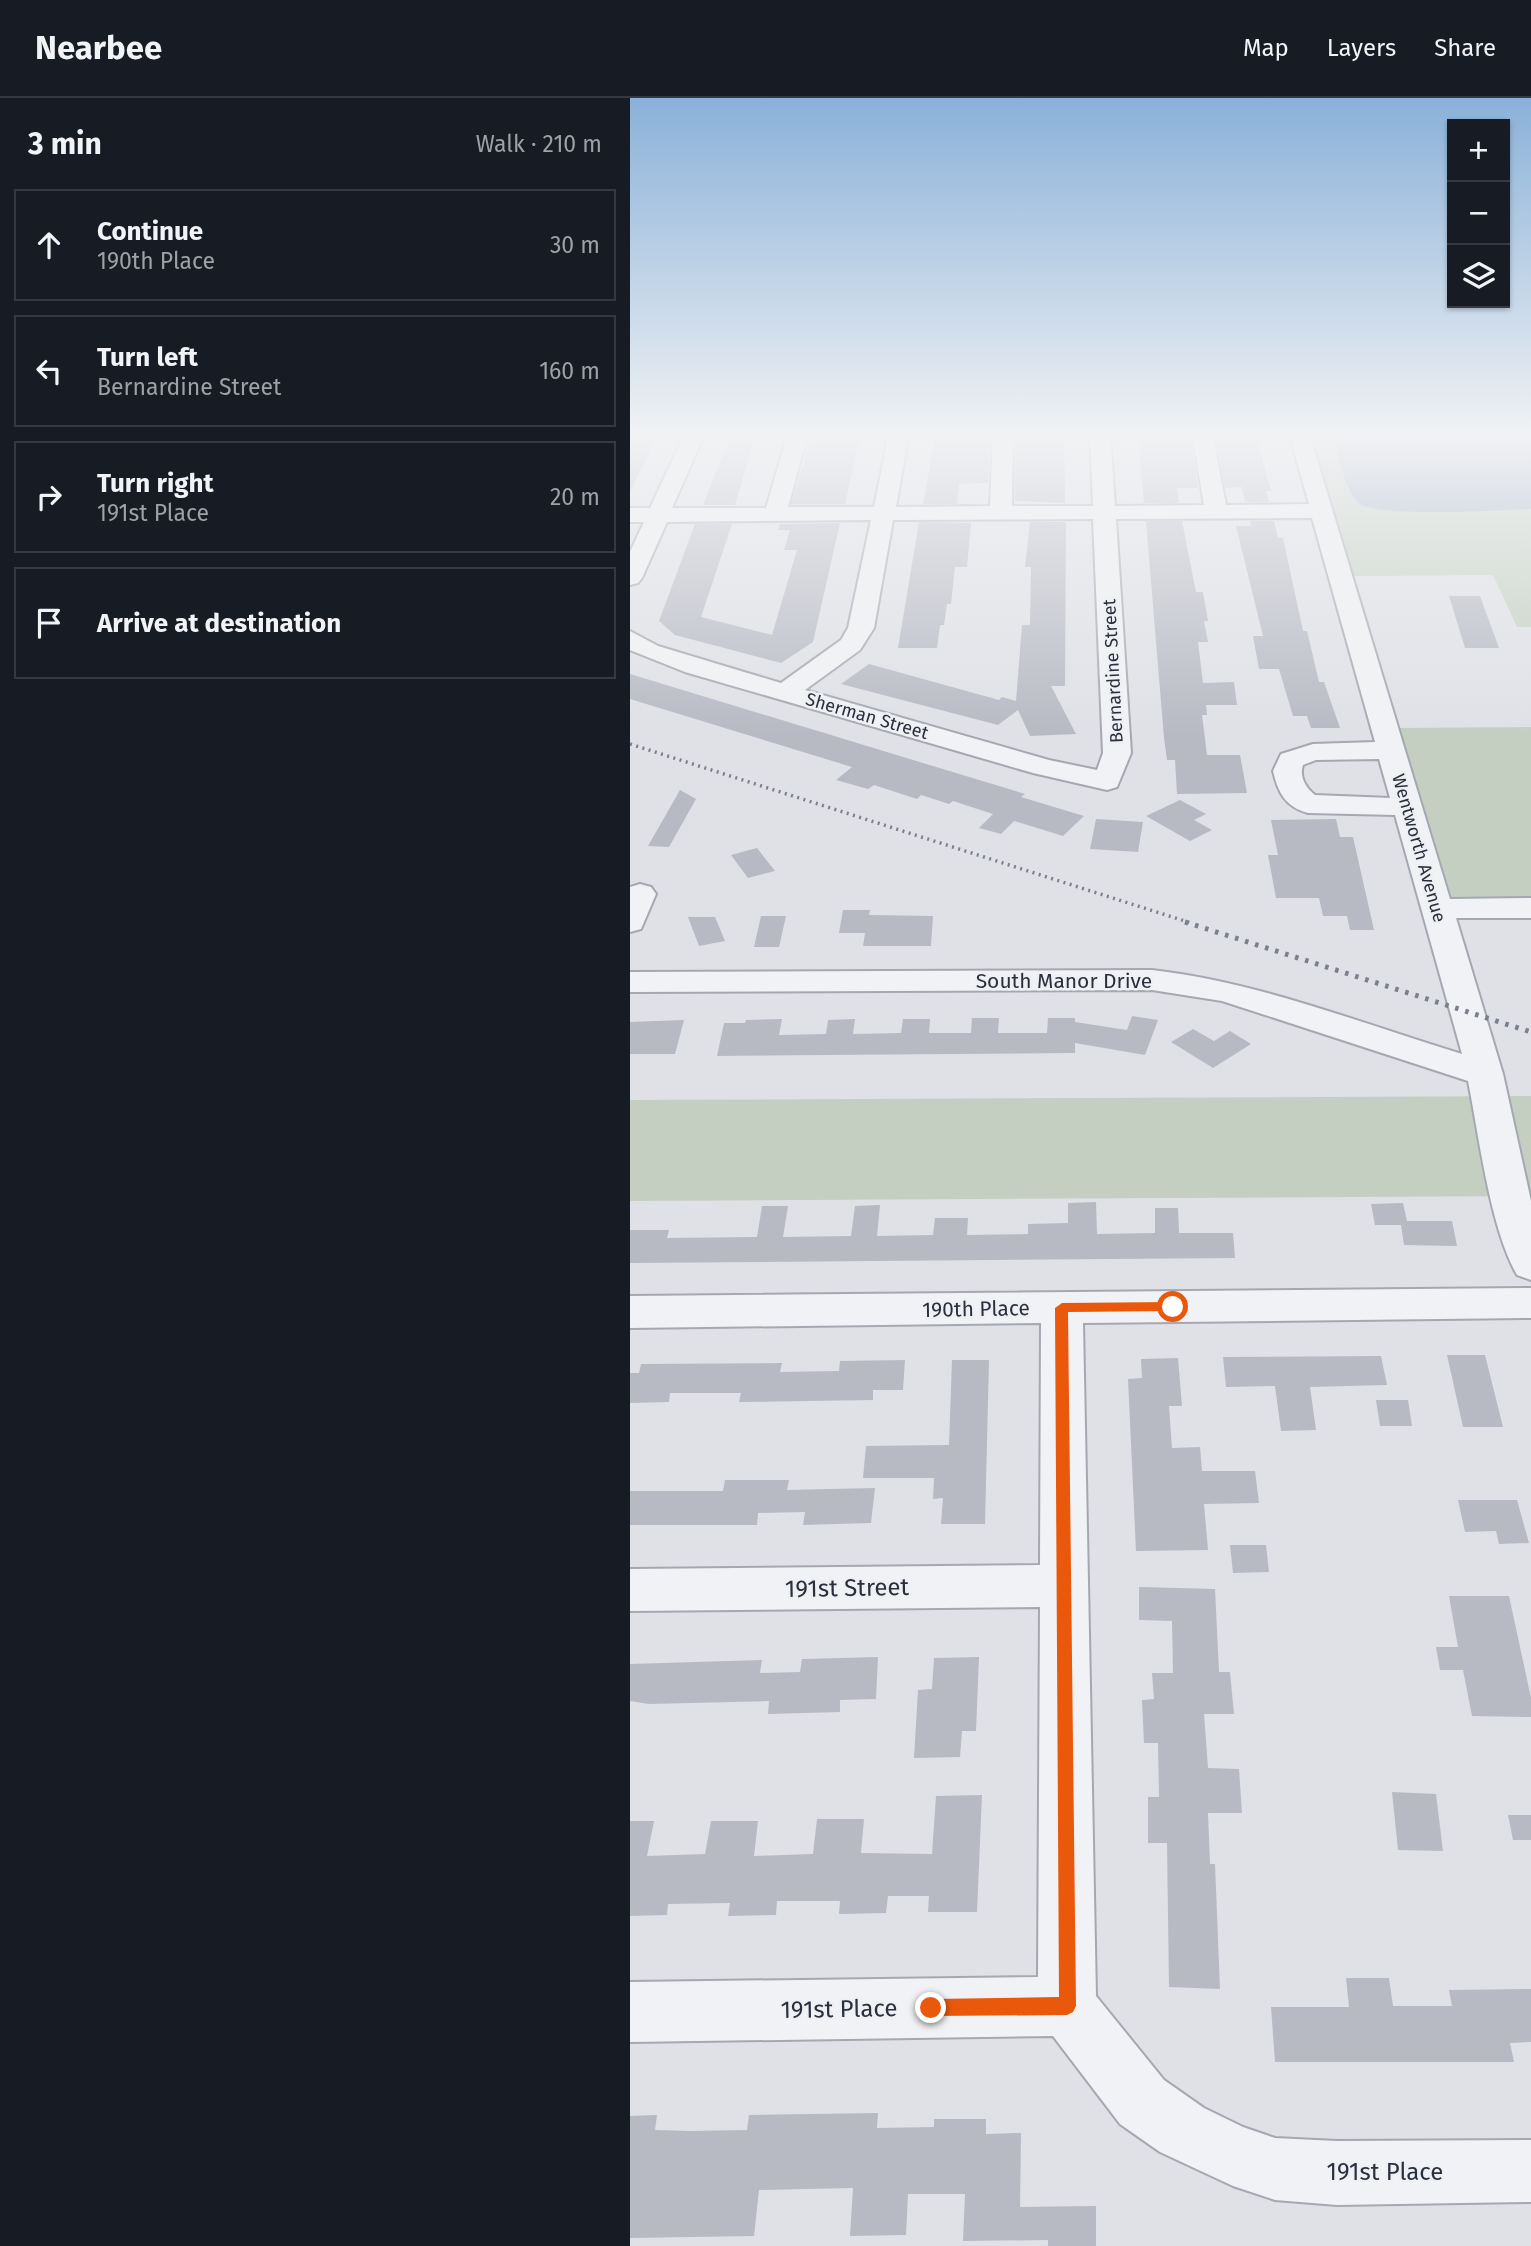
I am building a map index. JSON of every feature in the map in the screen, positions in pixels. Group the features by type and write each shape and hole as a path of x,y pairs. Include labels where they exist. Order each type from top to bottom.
{"street":[{"path":"630,578 649,533"},
{"path":"785,692 851,645 861,628 879,533"},
{"name":"Bernardine Street","path":"1106,533 1117,753 1107,781"},
{"name":"Wentworth Avenue","path":"1328,533 1485,1074 1510,1196 1531,1265"},
{"name":"Sherman Street","path":"630,639 649,651 785,692 1042,767 1107,781"},
{"path":"1391,750 1313,752 1291,760 1287,771 1293,792 1308,804 1408,807"},
{"path":"1437,909 1531,908"},
{"name":"South Manor Drive","path":"630,982 1152,980 1196,985 1233,994 1485,1074"},
{"name":"190th Place","path":"630,1312 1531,1303"},
{"path":"1062,1308 1067,2006"},
{"name":"191st Street","path":"630,1590 1065,1586"},
{"name":"191st Place","path":"630,2012 1067,2006 1142,2102 1182,2130 1233,2155 1275,2169 1337,2174 1531,2171"}],"green space":[{"path":"1341,533 1531,533 1531,627 1517,627 1493,575 1354,576"},
{"path":"1531,727 1531,901 1451,902 1398,728"},
{"path":"1531,1096 1531,1196 630,1201 630,1100"}],"building":[{"path":"692,533 729,533 701,617 772,635 797,550 784,550 789,533 838,533 813,642 781,663 675,635 659,621"},
{"path":"917,533 970,533 967,567 955,567 951,604 947,604 944,625 940,625 937,648 898,648"},
{"path":"1029,533 1066,533 1065,686 1051,686 1076,734 1030,736 1018,710 998,725 841,684 869,664 999,700 1002,697 1016,701 1022,625 1030,625 1031,567 1025,567"},
{"path":"1147,533 1184,533 1196,592 1203,592 1208,621 1204,621 1208,642 1198,642 1203,683 1234,682 1237,705 1206,705 1207,715 1202,715 1207,755 1240,755 1247,793 1177,794 1175,760 1167,760"},
{"path":"1238,533 1277,533 1278,538 1283,538 1303,631 1307,631 1319,682 1324,682 1340,728 1311,728 1307,716 1293,716 1279,669 1259,669 1253,636 1263,636"},
{"path":"1449,596 1480,596 1499,648 1465,648"},
{"path":"630,674 1025,794 1021,797 1084,816 1063,836 1014,821 1001,834 979,828 993,814 953,801 949,804 921,795 917,799 874,785 868,789 836,780 852,767 630,699"},
{"path":"680,790 696,799 669,847 648,846"},
{"path":"1180,800 1206,814 1194,820 1212,830 1190,841 1146,816"},
{"path":"1096,819 1143,822 1138,852 1090,849"},
{"path":"1336,819 1340,837 1353,837 1374,930 1350,930 1347,916 1323,916 1319,898 1276,898 1268,855 1278,855 1271,820"},
{"path":"757,848 775,871 748,878 731,855"},
{"path":"843,910 870,910 869,915 933,916 931,946 863,946 865,933 839,933"},
{"path":"761,916 786,916 779,947 754,947"},
{"path":"688,917 715,917 725,941 699,946"},
{"path":"1132,1016 1158,1020 1145,1055 1075,1043 1075,1053 717,1056 724,1023 745,1023 746,1020 782,1019 779,1035 826,1034 828,1020 855,1019 853,1034 901,1033 903,1019 930,1019 929,1033 971,1033 972,1018 999,1018 998,1033 1047,1033 1048,1018 1075,1018 1075,1022 1127,1030"},
{"path":"684,1020 675,1054 630,1054 630,1022"},
{"path":"1193,1029 1214,1041 1230,1031 1251,1044 1213,1068 1171,1042"},
{"path":"1096,1202 1097,1234 1155,1233 1155,1208 1178,1208 1179,1233 1233,1233 1235,1258 630,1263 630,1230 669,1230 667,1238 757,1237 762,1206 788,1206 783,1237 851,1236 855,1206 880,1205 877,1236 933,1235 935,1218 968,1218 967,1235 1028,1234 1028,1224 1068,1223 1068,1203"},
{"path":"1403,1203 1407,1221 1452,1221 1457,1246 1404,1245 1401,1225 1375,1225 1371,1204"},
{"path":"1447,1355 1485,1355 1503,1427 1463,1427"},
{"path":"1381,1356 1387,1385 1310,1387 1316,1430 1281,1431 1275,1386 1226,1387 1223,1357"},
{"path":"1178,1358 1182,1406 1169,1406 1172,1448 1200,1447 1202,1471 1255,1471 1259,1503 1204,1504 1208,1550 1136,1551 1128,1379 1142,1378 1141,1359"},
{"path":"905,1360 903,1390 873,1390 873,1400 739,1402 741,1393 670,1393 669,1402 630,1403 630,1373 639,1373 641,1364 782,1363 780,1372 839,1371 840,1361"},
{"path":"952,1360 989,1360 985,1524 941,1524 943,1498 933,1499 934,1478 863,1478 866,1446 949,1445"},
{"path":"1376,1400 1408,1400 1412,1426 1380,1426"},
{"path":"725,1480 789,1480 787,1490 875,1488 871,1523 803,1525 805,1512 758,1513 757,1525 630,1525 630,1491 723,1491"},
{"path":"1458,1500 1517,1500 1529,1543 1499,1544 1496,1531 1465,1532"},
{"path":"1230,1545 1266,1545 1269,1572 1233,1573"},
{"path":"1139,1587 1215,1589 1219,1672 1230,1672 1234,1714 1204,1714 1208,1768 1239,1769 1242,1813 1208,1813 1210,1864 1215,1864 1220,1989 1169,1987 1167,1843 1148,1843 1148,1797 1159,1797 1158,1743 1144,1743 1142,1700 1154,1699 1152,1673 1173,1673 1172,1621 1139,1620"},
{"path":"1449,1596 1509,1596 1531,1698 1531,1717 1472,1716 1463,1670 1440,1670 1436,1647 1458,1647"},
{"path":"878,1657 876,1699 840,1700 840,1712 768,1714 769,1701 649,1704 630,1701 630,1664 762,1660 760,1673 800,1672 802,1659"},
{"path":"979,1657 976,1731 962,1731 960,1757 914,1758 918,1690 932,1689 934,1658"},
{"path":"1392,1792 1436,1794 1443,1851 1398,1850"},
{"path":"982,1795 977,1912 928,1912 929,1896 888,1896 886,1913 839,1914 840,1901 777,1901 776,1915 728,1916 730,1903 668,1904 667,1915 630,1916 630,1821 654,1821 647,1856 705,1854 711,1821 758,1821 754,1856 813,1854 817,1819 864,1819 861,1853 932,1854 936,1796"},
{"path":"1508,1815 1531,1815 1531,1840 1513,1840"},
{"path":"1346,1978 1389,1978 1393,2006 1452,2006 1449,1990 1531,1989 1531,2042 1510,2043 1514,2062 1275,2062 1271,2007 1349,2007"},
{"path":"878,2113 877,2128 934,2127 934,2119 986,2119 986,2134 1021,2133 1020,2207 1096,2206 1096,2246 1048,2246 1048,2240 963,2241 965,2194 908,2194 906,2235 850,2236 853,2188 759,2190 754,2236 630,2238 630,2116 657,2115 655,2130 690,2131 747,2130 749,2115"}],"railway":[{"path":"630,744 1191,923"},
{"path":"1185,922 1531,1032"}],"route":[{"path":"931,2008 1067,2006 1062,1308 1173,1307"}]}
